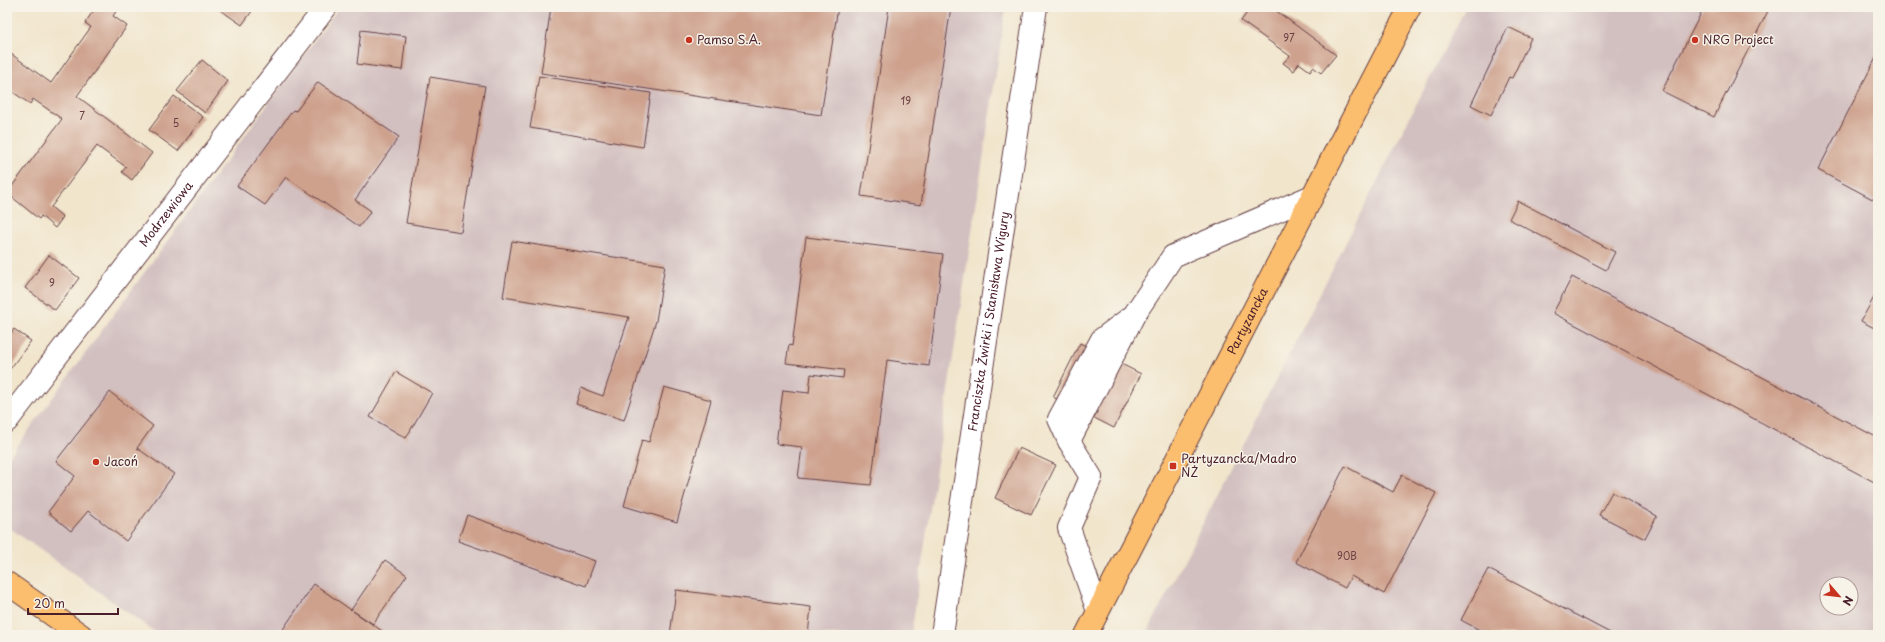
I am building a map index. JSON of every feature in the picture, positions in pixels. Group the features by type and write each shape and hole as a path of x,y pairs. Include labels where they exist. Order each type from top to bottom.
{"main road":[{"name":"Partyzancka","path":"1086,635 1410,7"},
{"path":"7,583 81,635"}],"street":[{"name":"Modrzewiowa","path":"7,421 326,7"},
{"name":"Franciszka Żwirki i Stanisława Wigury","path":"942,635 1036,7"},
{"path":"1098,611 1069,528 1091,477 1074,449 1134,315 1173,256 1312,196"}],"shaded area":[{"path":"339,7 1006,7 911,635 159,635 7,526 7,460"},
{"path":"1466,7 1878,7 1878,635 1146,635"}],"building":[{"path":"96,7 119,7 113,16 127,26 77,96 152,153 132,180 122,172 126,167 97,146 51,207 63,217 55,228 41,216 39,219 7,193 62,119 33,99 30,104 7,88 7,51 51,83 91,27 85,23"},
{"path":"216,7 255,7 242,25"},
{"name":"Pamso S.A.","path":"551,7 838,7 821,115 541,73"},
{"path":"889,7 951,7 921,205 861,196"},
{"path":"1251,7 1271,7 1336,55 1321,73 1313,67 1310,71 1299,63 1294,71 1283,63 1290,56 1241,21"},
{"path":"1704,7 1770,7 1714,117 1662,91"},
{"path":"1508,27 1531,38 1512,78 1509,77 1491,115 1471,105"},
{"path":"361,30 406,36 402,70 357,64"},
{"path":"1878,54 1878,202 1818,170"},
{"path":"202,60 228,81 205,113 177,91"},
{"path":"539,76 651,93 643,147 530,128"},
{"path":"430,77 485,86 461,232 406,223"},
{"path":"318,82 399,137 355,200 371,211 359,227 286,177 265,205 237,186 293,110 296,111"},
{"path":"174,96 203,117 178,151 149,130"},
{"path":"1518,201 1615,252 1606,270 1509,219"},
{"path":"806,237 943,254 929,366 887,360 871,485 798,478 802,447 776,444 783,390 809,393 811,374 843,378 844,370 786,363 789,345 792,346"},
{"path":"512,241 665,265 656,321 624,420 576,404 581,388 603,396 629,317 503,297"},
{"path":"49,255 79,278 55,310 25,288"},
{"path":"1572,277 1878,438 1878,484 1553,313"},
{"path":"1878,290 1878,330 1861,321"},
{"path":"14,329 31,341 7,373 7,338"},
{"path":"1080,343 1141,374 1114,428 1053,397"},
{"path":"396,372 432,393 406,438 370,417"},
{"path":"664,387 711,400 677,522 624,506 642,440 649,442"},
{"path":"110,392 153,426 137,448 174,474 126,541 88,511 71,531 48,512 75,476 56,461"},
{"path":"1019,448 1056,465 1031,515 995,498"},
{"path":"1345,466 1393,492 1402,475 1436,493 1384,594 1351,576 1345,588 1296,562"},
{"path":"1612,492 1657,516 1645,539 1599,515"},
{"path":"467,515 595,561 586,586 458,541"},
{"path":"385,560 407,575 373,624 353,611 388,635 279,635 314,584 351,610"},
{"path":"1488,569 1614,635 1489,635 1461,620"},
{"path":"676,590 811,607 808,635 670,635"}],"place":[{"name":"Pamso S.A.","path":"689,40"},
{"name":"NRG Project","path":"1695,40"},
{"name":"Jacoń","path":"96,462"},
{"name":"Partyzancka/Madro NŻ","path":"1173,466"}]}
